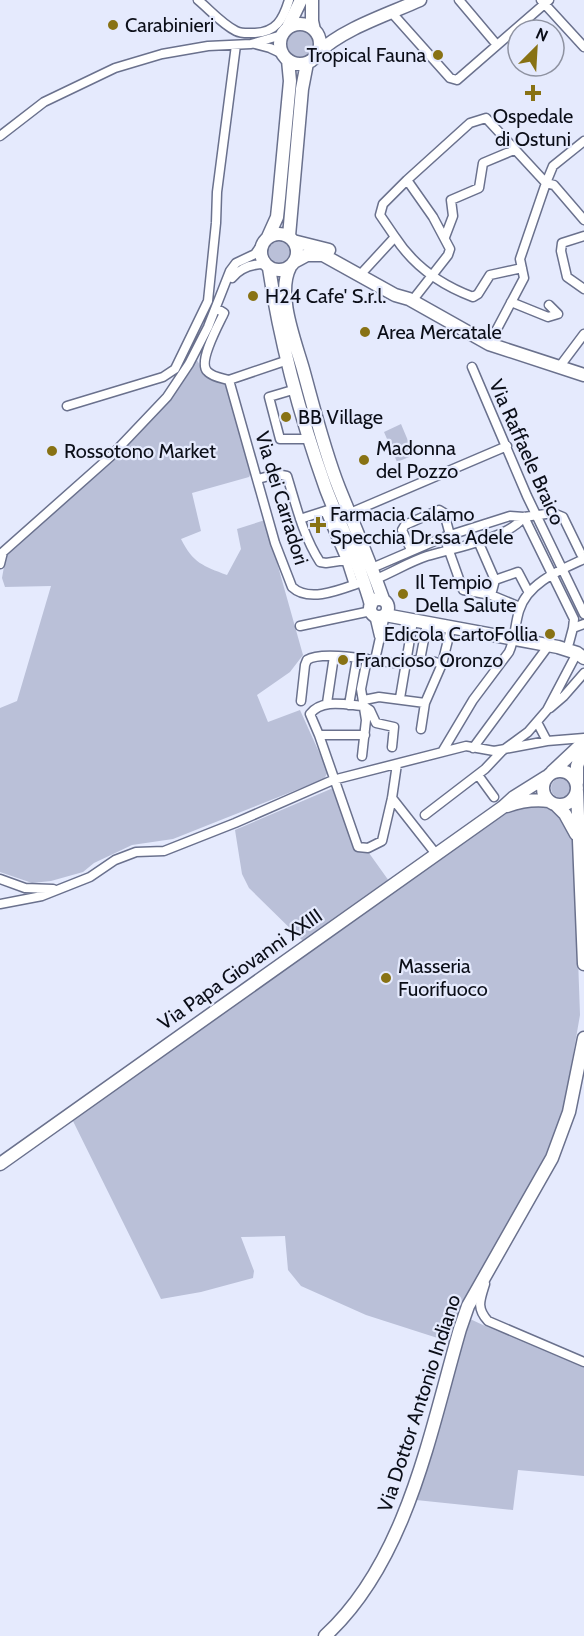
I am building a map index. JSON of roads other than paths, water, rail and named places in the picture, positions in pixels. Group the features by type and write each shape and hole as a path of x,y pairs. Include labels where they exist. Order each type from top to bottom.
{"main road":[{"path":"301,0 285,31 280,48 285,57 290,80 279,198 277,216 260,253 267,266 276,316 330,509 366,578 379,609 427,624 569,643 582,652"},
{"path":"312,0 312,21 320,42 318,54"},
{"path":"285,57 294,63 307,63 325,46 353,30 420,0"},
{"path":"285,31 299,24 305,24 315,30 335,33 353,30"},
{"path":"307,63 302,89 291,239 297,251 285,276 284,285 287,308 322,435 350,513 366,578"},
{"path":"266,239 278,234 322,247 362,273"},
{"path":"267,266 280,270 307,255 323,255 399,290 410,300 489,344 560,366 582,370"},
{"path":"379,609 582,652"},
{"name":"Via Papa Giovanni XXIII","path":"0,1164 503,807 514,796 549,775 584,740"},
{"path":"584,747 577,766 584,964"},
{"path":"553,803 567,803 575,796 577,787 574,778 567,772 557,771 549,775 543,787 543,793 573,826 578,841"},
{"name":"Via Papa Giovanni XXIII","path":"503,807 520,801 537,799 553,803"},
{"name":"Via Dottor Antonio Indiano","path":"325,1636 349,1612 367,1586 401,1524 468,1306 552,1158 569,1113 581,1069 584,1038"}],"street":[{"path":"198,0 233,30 242,33 264,32 273,29 280,23 289,0"},
{"path":"459,0 497,45"},
{"path":"392,13 450,78 457,80 544,1 583,44"},
{"path":"251,44 285,31"},
{"path":"0,136 44,102 115,68 162,54 208,46 251,44 270,48 285,57"},
{"path":"67,406 163,376 175,369 208,301 217,192 236,45"},
{"path":"522,268 490,275 478,294 473,297 431,276 403,251 380,215 382,204 470,123 486,118 546,183 554,184 584,220"},
{"path":"489,344 524,278 520,259 546,183 554,166 584,141"},
{"path":"445,237 453,216 451,200 479,188 483,163 514,150"},
{"path":"407,180 445,237 450,249 410,300"},
{"path":"584,236 562,243 561,251 567,277 584,289"},
{"path":"362,273 395,237"},
{"path":"0,564 1,551 110,457 167,397 189,364 216,308 230,271 236,263 255,254 266,239"},
{"path":"224,288 238,271 255,264 267,266"},
{"path":"511,302 548,317 558,314 549,305"},
{"path":"216,308 224,313 207,351 204,364 207,371 229,380 288,360"},
{"path":"560,366 584,334"},
{"name":"Via Raffaele Braico","path":"472,367 536,515 584,614"},
{"name":"Via dei Carradori","path":"229,380 275,543 292,587 305,595 320,594 366,578"},
{"path":"296,389 269,397 280,439 310,439"},
{"path":"350,513 507,446"},
{"path":"258,479 276,474 287,476 306,536 320,562 346,560"},
{"path":"300,519 330,509 346,560 366,578"},
{"path":"411,550 402,530 405,525 439,510 444,513 449,550 463,590 491,595 520,607"},
{"path":"366,578 411,550 510,516 524,517 553,513 563,517 584,558 535,585 529,593 520,607 509,652 461,717 442,752"},
{"path":"366,578 517,527 524,517"},
{"name":"Via Raffaele Braico","path":"524,517 574,619 573,628"},
{"path":"478,541 495,580 491,595"},
{"path":"495,580 518,572 529,593"},
{"path":"300,626 379,609 383,628 361,689 365,735 362,756"},
{"path":"400,698 413,621"},
{"path":"420,660 427,624"},
{"path":"569,643 573,628 584,624"},
{"path":"421,729 425,703 442,664 451,628"},
{"path":"473,747 549,645"},
{"path":"426,815 528,732 547,710 582,652"},
{"path":"301,701 307,660 310,658 334,656 405,663 420,660 442,664"},
{"path":"327,703 334,656"},
{"path":"349,705 357,658"},
{"path":"547,710 564,696 584,673"},
{"path":"397,764 382,841 368,848 358,847 310,714 314,708 327,703 349,705 364,703 379,696 425,703"},
{"path":"364,703 376,723 394,727 392,747"},
{"path":"537,722 547,741"},
{"path":"319,735 365,735"},
{"path":"0,904 42,896 90,876 114,860 136,852 164,851 333,780 466,746 494,752 547,741 584,740"},
{"path":"478,775 494,797"},
{"path":"392,798 436,854"},
{"path":"0,879 25,888 56,889"},
{"path":"25,888 26,899"},
{"path":"0,895 13,901"},
{"path":"485,1275 486,1282 480,1303 480,1313 488,1321 584,1362"}],"place":[{"name":"Carabinieri","path":"113,25"},
{"name":"Tropical Fauna","path":"438,55"},
{"name":"Ospedale di Ostuni","path":"533,93"},
{"name":"H24 Cafe' S.r.l.","path":"253,296"},
{"name":"Area Mercatale","path":"365,332"},
{"name":"BB Village","path":"286,417"},
{"name":"Rossotono Market","path":"52,451"},
{"name":"Madonna del Pozzo","path":"364,460"},
{"name":"Farmacia Calamo Specchia Dr.ssa Adele","path":"318,525"},
{"name":"Il Tempio Della Salute","path":"403,594"},
{"name":"Edicola CartoFollia","path":"550,634"},
{"name":"Francioso Oronzo","path":"343,660"},
{"name":"Masseria Fuorifuoco","path":"386,978"}]}
